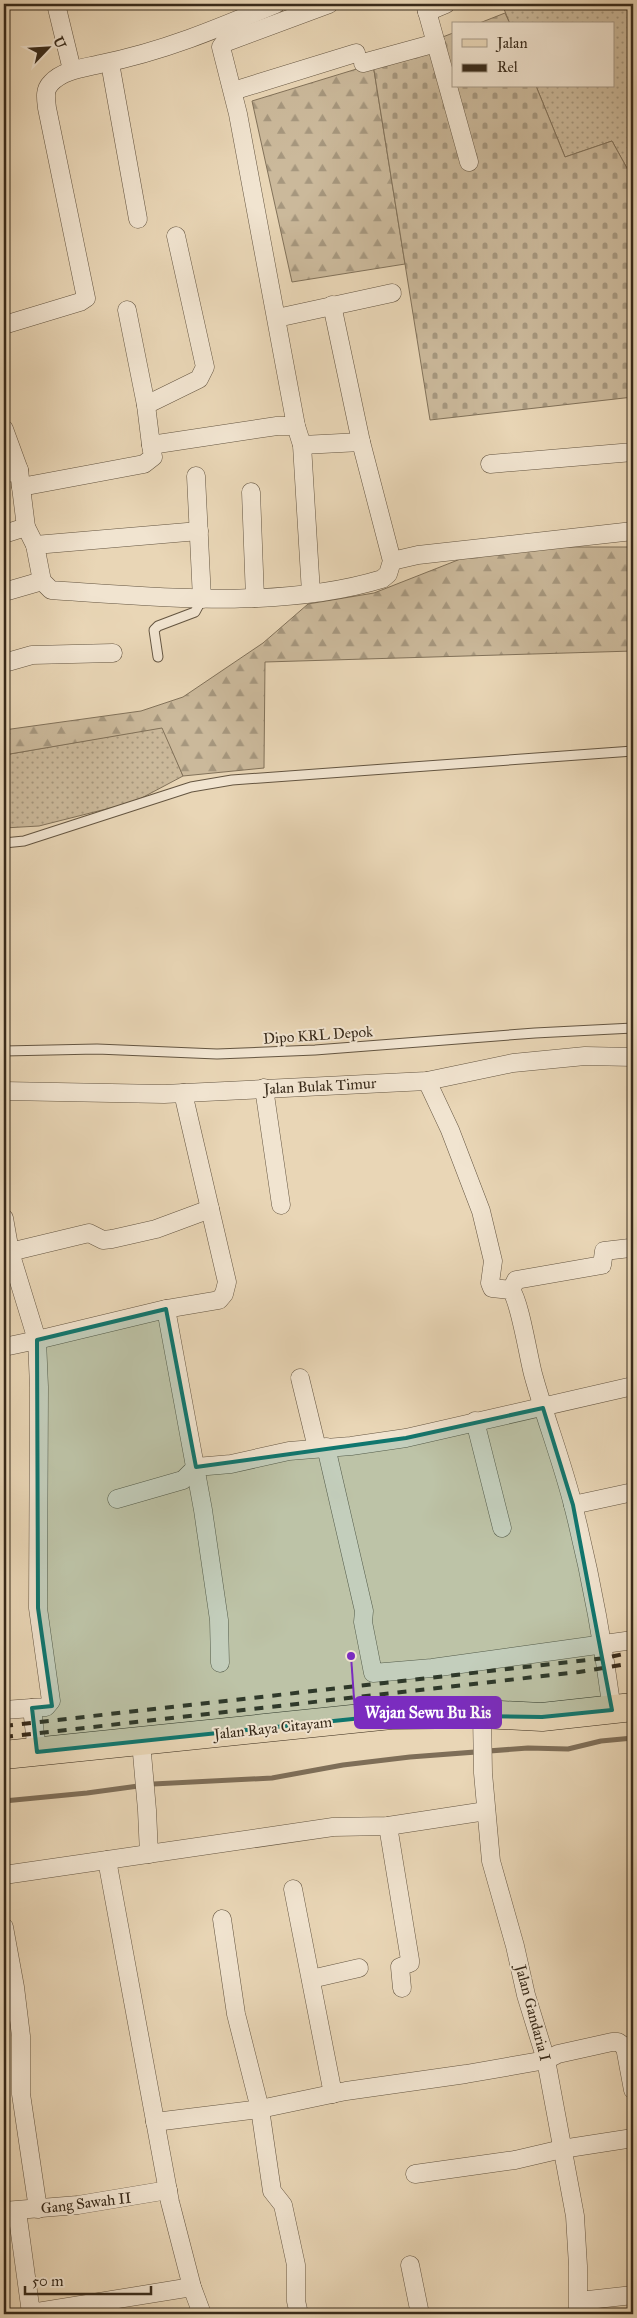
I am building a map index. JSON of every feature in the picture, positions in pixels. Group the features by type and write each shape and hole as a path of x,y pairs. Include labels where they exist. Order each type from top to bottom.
{"main road":[{"name":"Jalan Raya Citayam","path":"4,1755 37,1752 142,1754 391,1715 482,1714 542,1717 623,1709"}],"street":[{"path":"56,4 72,70"},
{"path":"4,325 80,302 86,298 50,126 46,92 51,82 72,70 140,55 207,33 276,4"},
{"path":"311,593 302,445 296,426 233,91 220,52 224,43 329,4"},
{"path":"446,4 426,8 469,162"},
{"path":"233,91 359,58 436,43"},
{"path":"110,62 138,220"},
{"path":"146,405 199,379 205,367 176,236"},
{"path":"277,318 392,293"},
{"path":"4,429 26,527 35,545 42,581 51,590 202,599 255,598 311,593 382,579 388,574 392,561 361,442 332,305"},
{"path":"15,477 144,464 153,457 146,405 128,310"},
{"path":"151,445 278,426 296,426"},
{"path":"302,445 361,442"},
{"path":"490,464 633,452"},
{"path":"196,476 202,599"},
{"path":"251,492 255,598"},
{"path":"4,534 26,527"},
{"path":"35,545 199,531"},
{"path":"392,561 418,555 633,531"},
{"path":"4,592 42,581"},
{"path":"4,663 32,656 113,653"},
{"name":"Jalan Bulak Timur","path":"4,1091 183,1093 427,1081 513,1063 585,1056 633,1057"},
{"path":"427,1081 450,1130 481,1211 493,1261 492,1288 511,1290"},
{"path":"264,1088 281,1205"},
{"path":"4,1347 166,1309 219,1300 224,1294 227,1282 183,1093"},
{"path":"10,1252 89,1233 103,1240 112,1239 156,1229 210,1209"},
{"path":"4,1218 10,1252 37,1340 39,1386 38,1608 51,1701 46,1707 4,1710"},
{"path":"623,1709 602,1644 573,1505 543,1408 517,1304 511,1290 516,1280 599,1266 604,1262 606,1250 630,1248"},
{"path":"166,1309 196,1467 218,1620 220,1664"},
{"path":"300,1378 322,1448 364,1611 363,1622 373,1673 432,1668 633,1640"},
{"path":"117,1498 183,1480 196,1467 231,1464 289,1451 406,1438 633,1386"},
{"path":"474,1422 502,1528"},
{"path":"573,1505 633,1492"},
{"path":"32,1708 37,1752"},
{"name":"Jalan Gandaria I","path":"482,1714 484,1741 483,1773 491,1861 515,1946 526,1994 546,2060 575,2216 578,2308"},
{"path":"142,1754 148,1854"},
{"path":"4,1876 333,1827 388,1826 486,1810"},
{"path":"388,1826 410,1960 399,1969 402,1988"},
{"path":"107,1860 168,2190 192,2287 202,2314"},
{"path":"293,1890 333,2094"},
{"path":"222,1919 236,2014 260,2108 272,2190 283,2205 296,2265 296,2301 299,2314"},
{"path":"4,1927 15,1987 20,2036 21,2094 38,2209"},
{"path":"310,1979 359,1968"},
{"path":"155,2122 260,2108 333,2094 546,2060 558,2054 618,2042 622,2044 627,2052 633,2090"},
{"path":"415,2174 515,2160 562,2149 633,2138"},
{"name":"Gang Sawah II","path":"10,2211 78,2205 168,2190"},
{"path":"10,2211 28,2313 192,2287"},
{"path":"410,2266 420,2314"},
{"path":"578,2308 633,2295"}],"lane":[{"path":"158,657 154,630 158,626 195,612 202,599"},
{"path":"4,842 24,840 191,787 232,780 633,751"},
{"name":"Dipo KRL Depok","path":"4,1051 97,1049 224,1054 315,1050 535,1033 633,1028"}],"highlighted area":[{"path":"166,1309 196,1467 406,1438 543,1408 573,1505 612,1710 542,1717 391,1715 37,1752 32,1708 52,1706 38,1608 37,1340"}],"green space":[{"path":"502,4 633,4 633,169 628,170 612,141 565,157 537,88 614,88 614,22 509,22"},
{"path":"505,13 509,22 482,22"},
{"path":"452,33 452,88 537,88 565,157 612,141 628,170 633,169 633,397 430,420 373,64"},
{"path":"373,64 405,264 292,282 252,101"},
{"path":"491,547 633,547 633,651 265,662 264,768 183,776 162,728 4,755 4,730 141,711 183,697 263,643 308,604 374,593"},
{"path":"163,727 183,776 134,802 39,826 4,828 4,755"}],"waterway":[{"path":"4,1801 153,1784 272,1778 343,1765 410,1757 528,1748 568,1749 601,1741 633,1738"}],"railway":[{"path":"4,1726 605,1658 633,1652"},
{"path":"4,1737 579,1672 633,1663"}],"place":[{"name":"Wajan Sewu Bu Ris","path":"351,1656"}]}
